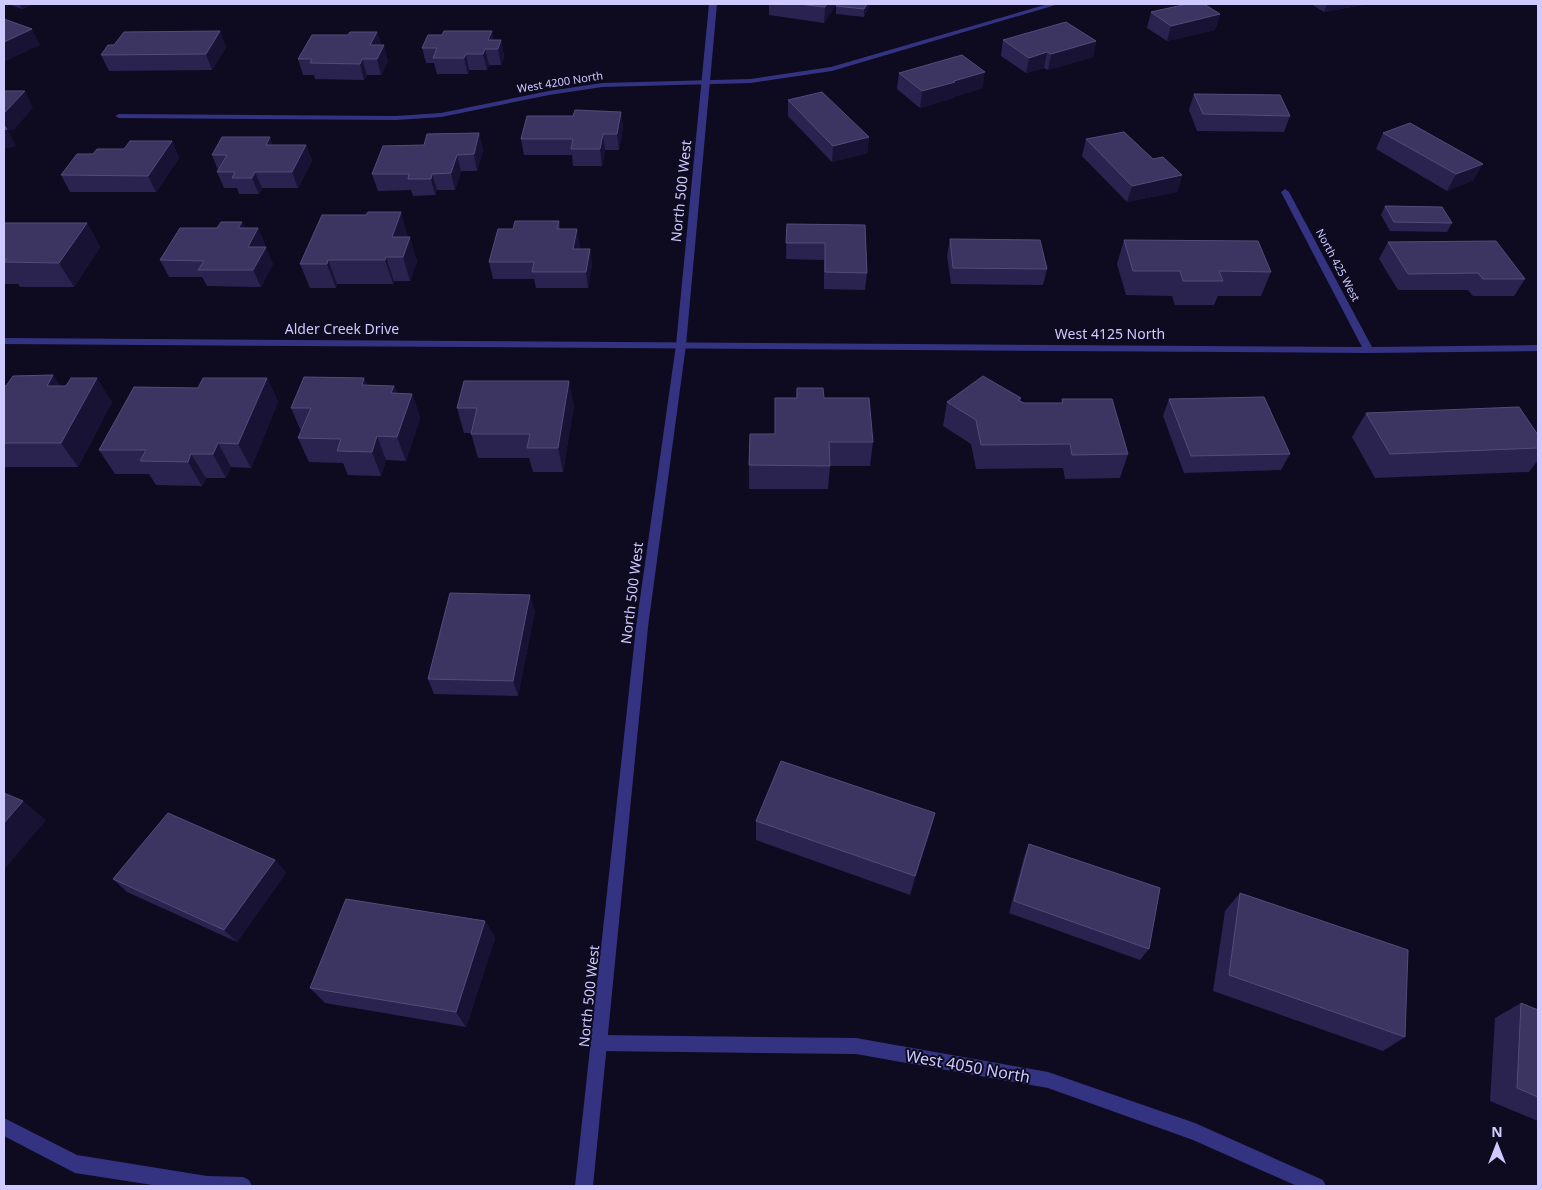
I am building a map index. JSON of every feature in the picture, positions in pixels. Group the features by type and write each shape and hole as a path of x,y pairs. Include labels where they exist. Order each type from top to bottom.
{"street":[{"name":"North 500 West","path":"584,1186 642,627 681,345 713,4"},
{"name":"West 4200 North","path":"119,116 396,118 441,115 549,93 602,86 771,79 832,70 1056,4"},
{"name":"North 425 West","path":"1285,192 1369,350"},
{"name":"Alder Creek Drive","path":"4,341 681,345"},
{"name":"West 4125 North","path":"681,345 1369,350 1538,348"},
{"name":"West 4050 North","path":"599,1043 856,1046 1048,1080 1194,1132 1317,1186"},
{"path":"4,1128 75,1164 207,1185 243,1186"}],"building":[{"path":"798,4 827,4 825,7"},
{"path":"837,4 867,4 864,9 836,6"},
{"path":"1187,4 1204,4 1220,14 1171,26 1151,12"},
{"path":"4,19 32,29 4,42"},
{"path":"1066,22 1096,41 1051,54 1047,52 1029,58 1003,40"},
{"path":"220,31 206,54 101,55 108,45 114,45 124,32"},
{"path":"444,31 492,31 488,40 501,40 498,49 485,49 483,54 466,54 464,58 433,58 437,48 422,48 428,35 442,35"},
{"path":"350,32 377,32 370,45 384,45 377,59 362,59 360,64 310,63 312,59 298,59 312,35 348,35"},
{"path":"962,55 985,72 922,91 899,73"},
{"path":"4,91 25,91 4,113"},
{"path":"822,92 869,137 833,146 788,100"},
{"path":"1194,94 1280,95 1290,116 1203,114"},
{"path":"575,110 621,112 617,134 603,134 600,149 571,149 573,139 521,139 527,116 573,116"},
{"path":"1410,123 1483,164 1456,174 1383,133"},
{"path":"1124,132 1153,159 1163,157 1182,175 1132,186 1086,139"},
{"path":"479,133 474,154 457,155 451,173 432,174 431,179 408,179 409,174 372,174 383,146 424,145 427,134"},
{"path":"222,137 270,137 266,145 306,145 292,172 255,172 252,178 232,178 235,172 217,172 227,155 212,155"},
{"path":"130,141 172,141 148,176 61,175 77,154 93,154 97,149 124,149"},
{"path":"1385,206 1442,207 1452,223 1394,222"},
{"path":"368,212 401,212 392,237 410,237 403,257 386,257 385,260 328,260 327,264 300,264 322,215 366,215"},
{"path":"515,221 559,221 557,229 577,229 573,249 590,249 586,272 532,272 534,262 489,262 498,229 513,229"},
{"path":"221,222 242,222 238,228 258,228 248,247 266,247 253,270 198,270 204,261 160,260 180,228 217,228"},
{"path":"4,223 87,223 59,263 4,262 7,259 4,259"},
{"path":"787,224 865,225 867,273 825,272 825,243 786,243"},
{"path":"950,239 1040,240 1047,269 953,268"},
{"path":"1124,240 1258,241 1271,272 1219,271 1223,281 1183,281 1180,271 1133,271"},
{"path":"1496,241 1525,279 1483,279 1478,273 1408,274 1388,242"},
{"path":"53,375 47,386 66,386 71,378 97,378 61,443 4,443 4,386 13,376"},
{"path":"983,376 1021,398 1018,400 1024,403 1063,403 1062,399 1112,399 1128,454 1072,455 1070,444 981,445 976,420 947,402"},
{"path":"304,377 364,378 362,385 394,386 391,393 412,394 397,437 377,436 372,452 337,451 341,439 298,438 311,408 291,408"},
{"path":"203,378 267,378 238,444 218,443 213,454 191,454 188,462 140,461 146,450 99,450 134,387 198,388"},
{"path":"464,381 569,381 558,448 527,448 530,434 471,434 477,408 457,408"},
{"path":"797,388 823,388 824,398 869,398 873,442 829,442 830,466 749,465 750,434 775,434 775,398 797,398"},
{"path":"1264,397 1290,454 1191,456 1169,399"},
{"path":"1519,407 1538,435 1538,448 1390,454 1366,413"},
{"path":"450,593 530,595 513,681 428,679"},
{"path":"781,761 935,813 915,876 756,821"},
{"path":"4,793 23,801 4,823"},
{"path":"168,813 275,860 224,930 113,879"},
{"path":"1029,844 1160,888 1149,949 1014,901"},
{"path":"1240,893 1408,950 1405,1037 1229,975"},
{"path":"346,899 485,921 456,1012 310,988"},
{"path":"1521,1003 1538,1010 1538,1097 1517,1088"}]}
